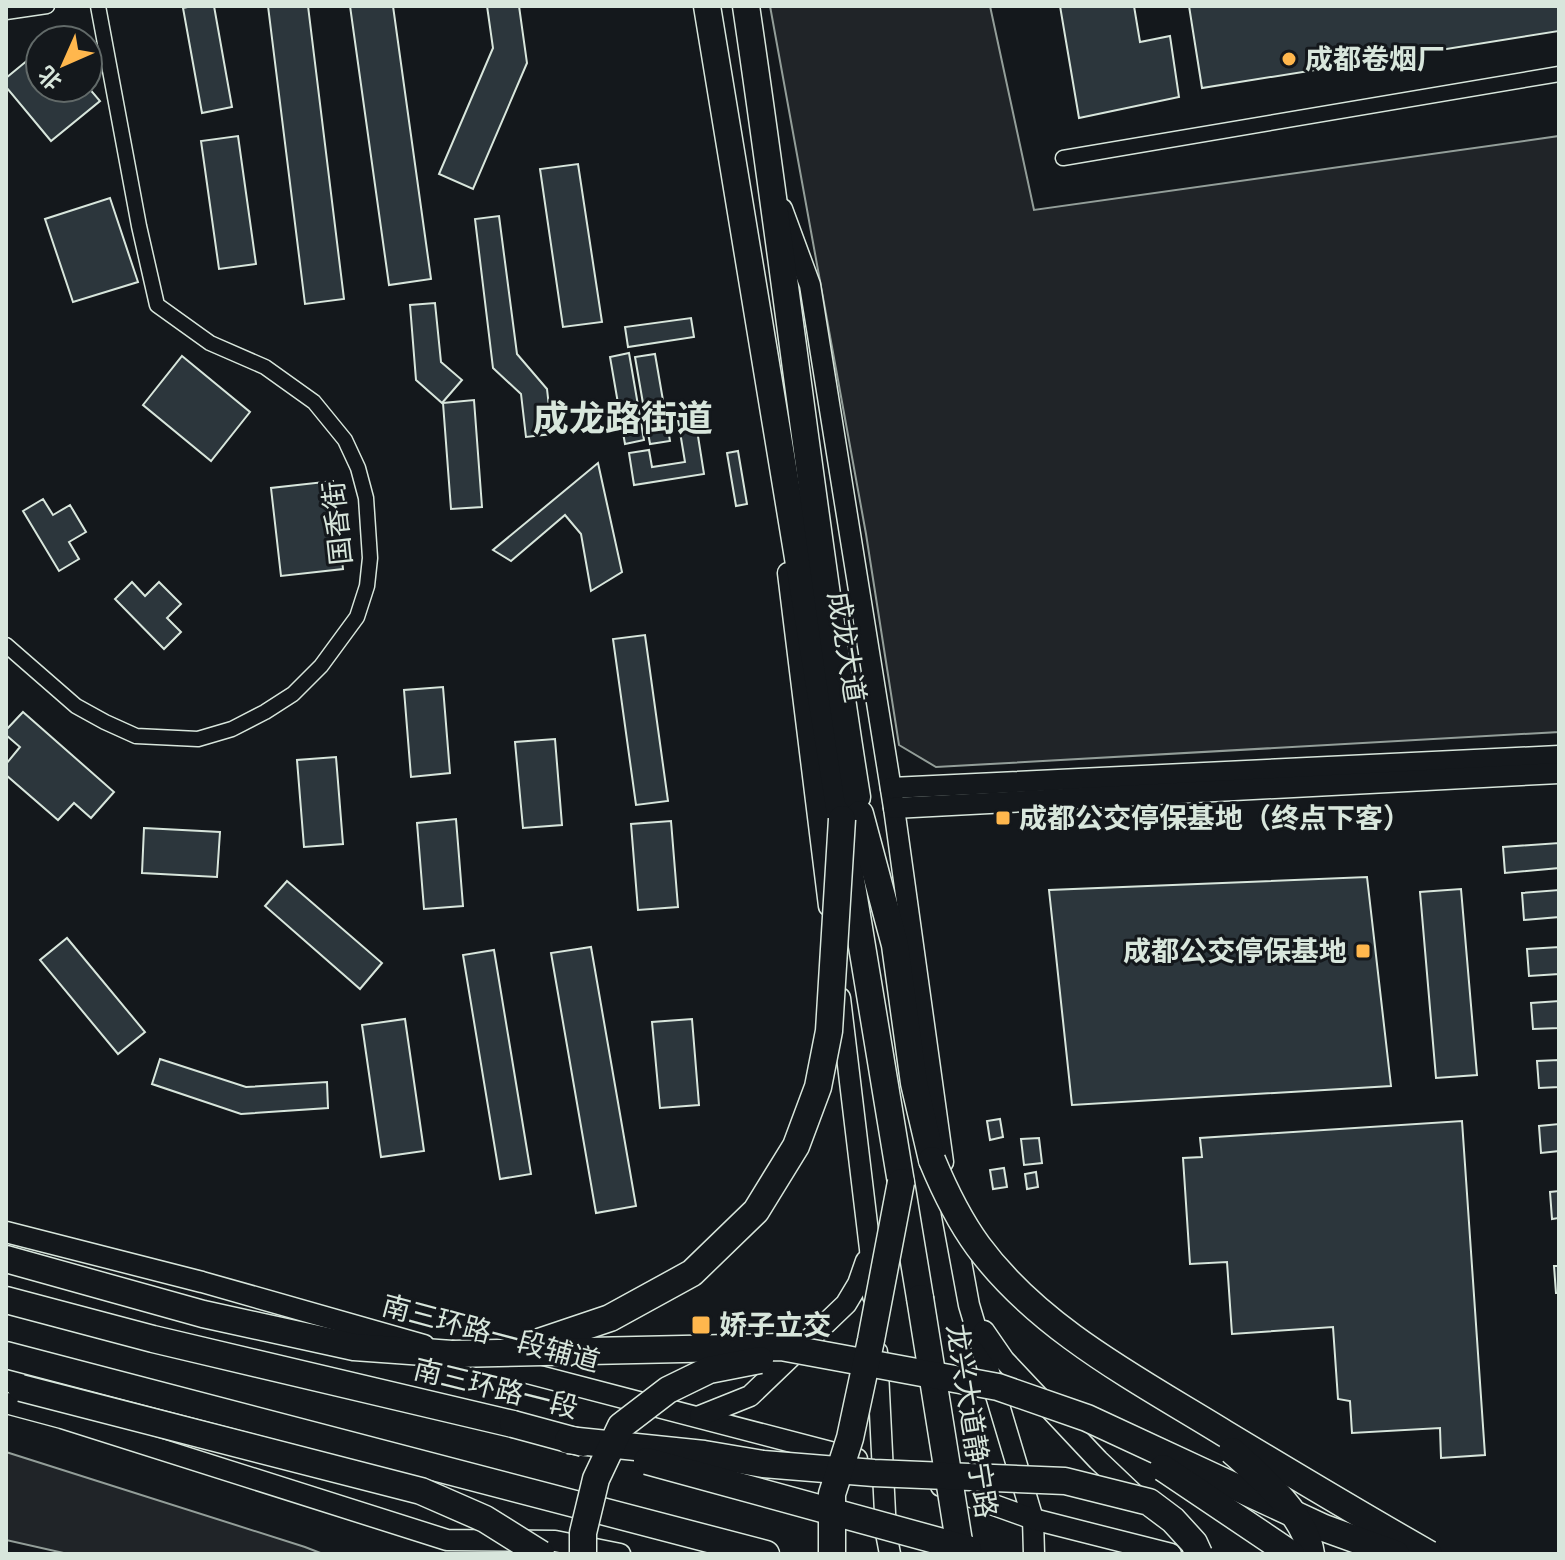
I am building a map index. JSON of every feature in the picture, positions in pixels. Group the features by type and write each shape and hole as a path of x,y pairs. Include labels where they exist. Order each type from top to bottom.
{"highway":[{"name":"成龙大道","path":"707,6 772,402 818,607"},
{"name":"成龙大道","path":"746,6 773,184 818,607 928,1298"},
{"name":"成龙大道","path":"851,816 901,1182 928,1298"},
{"path":"452,1354 534,1344 610,1318 692,1273 756,1211 796,1146 818,1087 829,1031 851,816"},
{"path":"851,816 895,945 914,1083 932,1160 943,1187 978,1246 1026,1298 1084,1345 1362,1517 1429,1554"},
{"path":"832,1554 832,1494 850,1438 901,1182"},
{"path":"6,1259 203,1314 354,1347 452,1354 781,1347 998,1387 1087,1418 1324,1528 1396,1554"},
{"name":"龙兴大道静宁路","path":"928,1298 974,1553"},
{"name":"南三环路一段","path":"6,1300 153,1339 513,1424 974,1553"},
{"path":"6,1355 766,1554"},
{"path":"583,1554 583,1533 596,1479 621,1426 668,1390 709,1370 764,1360 849,1358"},
{"path":"11,1392 421,1491 485,1519 541,1554"},
{"path":"1190,1412 1278,1492 1309,1543 1311,1554"},
{"path":"1087,1418 1291,1554"},
{"path":"568,1440 777,1465 874,1473 1065,1481 1149,1502 1173,1520 1194,1543 1198,1554"}],"main road":[{"path":"773,184 810,285 893,798 944,1165 969,1305 1033,1519 1034,1554"},
{"path":"772,402 782,517 870,1249 886,1533 890,1554"},
{"path":"893,798 1559,756"},
{"path":"893,798 1559,773"},
{"name":"南三环路一段辅道","path":"6,1232 202,1282 544,1378 700,1416 884,1467 1033,1519 1171,1554"},
{"path":"700,1416 750,1396 846,1304 858,1284 870,1249"},
{"path":"969,1305 987,1338 1004,1360 1098,1460 1198,1554"},
{"path":"11,1392 62,1418 447,1540 555,1541 620,1554"}],"street":[{"path":"6,12 47,6"},
{"name":"国香街","path":"6,645 76,706 105,722 136,736 198,739 232,729 293,694 321,666 357,617 367,586 370,558 366,498 358,468 345,440 314,402 302,393 265,367 210,343 157,305 98,6"},
{"path":"1063,158 1559,74"}],"shaded area":[{"path":"770,6 990,6 1034,210 1559,136 1559,732 936,767 899,745 866,534"},
{"path":"6,1452 323,1554 68,1554 6,1540"}],"building":[{"path":"214,6 232,107 202,113 183,8"},
{"path":"268,6 308,6 344,299 305,304"},
{"path":"350,6 393,6 431,279 389,285"},
{"path":"487,6 519,6 527,63 473,189 439,174 493,48"},
{"path":"1060,6 1134,6 1140,42 1170,36 1179,97 1079,118"},
{"name":"成都卷烟厂","path":"1189,6 1559,6 1559,31 1202,88"},
{"path":"24,63 24,104 96,104 51,141 6,87 6,78"},
{"path":"238,136 256,264 219,269 201,141"},
{"path":"578,164 602,322 563,327 540,169"},
{"path":"110,198 138,282 73,302 45,219"},
{"path":"499,216 517,354 547,389 552,434 526,437 521,394 493,368 475,219"},
{"path":"435,303 441,362 462,380 442,403 416,380 410,305"},
{"path":"691,318 694,337 628,347 625,327"},
{"path":"629,353 644,440 625,444 610,357"},
{"path":"655,354 670,441 650,444 635,357"},
{"path":"182,356 250,412 211,461 143,405"},
{"path":"474,400 482,507 451,509 443,403"},
{"path":"694,411 704,474 634,485 629,453 649,450 652,467 685,462 677,414"},
{"path":"738,451 747,504 736,506 727,453"},
{"path":"598,463 622,572 591,591 581,534 565,515 511,561 493,550"},
{"path":"333,481 343,569 281,576 271,488"},
{"path":"43,499 53,515 70,505 86,532 69,542 79,559 59,571 23,511"},
{"path":"132,582 145,596 159,582 181,604 167,618 181,632 164,649 115,599"},
{"path":"645,635 668,801 636,805 613,639"},
{"path":"443,687 450,773 411,777 404,690"},
{"path":"23,712 114,792 91,818 74,803 58,820 6,775 6,764 20,747 6,735 6,730"},
{"path":"555,739 562,825 523,828 515,742"},
{"path":"336,757 343,844 304,847 297,760"},
{"path":"456,819 463,906 424,909 417,823"},
{"path":"671,821 678,907 638,910 631,824"},
{"path":"144,828 220,832 217,877 142,873"},
{"path":"1559,843 1559,868 1505,873 1503,847"},
{"path":"1367,877 1391,1086 1072,1105 1049,890"},
{"path":"287,881 382,963 360,989 265,906"},
{"path":"1461,889 1477,1075 1436,1078 1420,892"},
{"path":"1559,890 1559,917 1524,920 1522,893"},
{"path":"67,938 145,1032 118,1054 40,960"},
{"path":"591,947 636,1206 596,1213 551,953"},
{"path":"1559,947 1559,974 1529,976 1527,949"},
{"path":"494,950 531,1174 500,1179 463,955"},
{"path":"1559,1001 1559,1028 1533,1029 1531,1003"},
{"path":"405,1019 424,1151 381,1157 362,1025"},
{"path":"692,1019 699,1105 660,1108 652,1022"},
{"path":"160,1059 246,1087 327,1082 328,1108 241,1114 152,1084"},
{"path":"1559,1060 1559,1087 1539,1088 1537,1061"},
{"path":"1000,1119 1003,1137 990,1140 987,1121"},
{"path":"1462,1121 1485,1455 1441,1458 1440,1428 1352,1433 1350,1401 1338,1399 1333,1327 1232,1334 1227,1262 1190,1264 1183,1158 1202,1157 1200,1138"},
{"path":"1559,1124 1559,1151 1541,1153 1539,1126"},
{"path":"1039,1138 1042,1163 1024,1165 1021,1139"},
{"path":"1004,1168 1007,1187 993,1189 990,1170"},
{"path":"1036,1172 1038,1187 1027,1189 1025,1174"},
{"path":"1559,1191 1559,1218 1552,1219 1550,1192"},
{"path":"1554,1266 1559,1266 1559,1293 1556,1293"}],"place":[{"name":"成都卷烟厂","path":"1289,59"},
{"name":"成都公交停保基地（终点下客）","path":"1003,818"},
{"name":"成都公交停保基地","path":"1363,951"},
{"name":"娇子立交","path":"701,1325"}],"district":[{"name":"成龙路街道","path":"623,418"}]}
